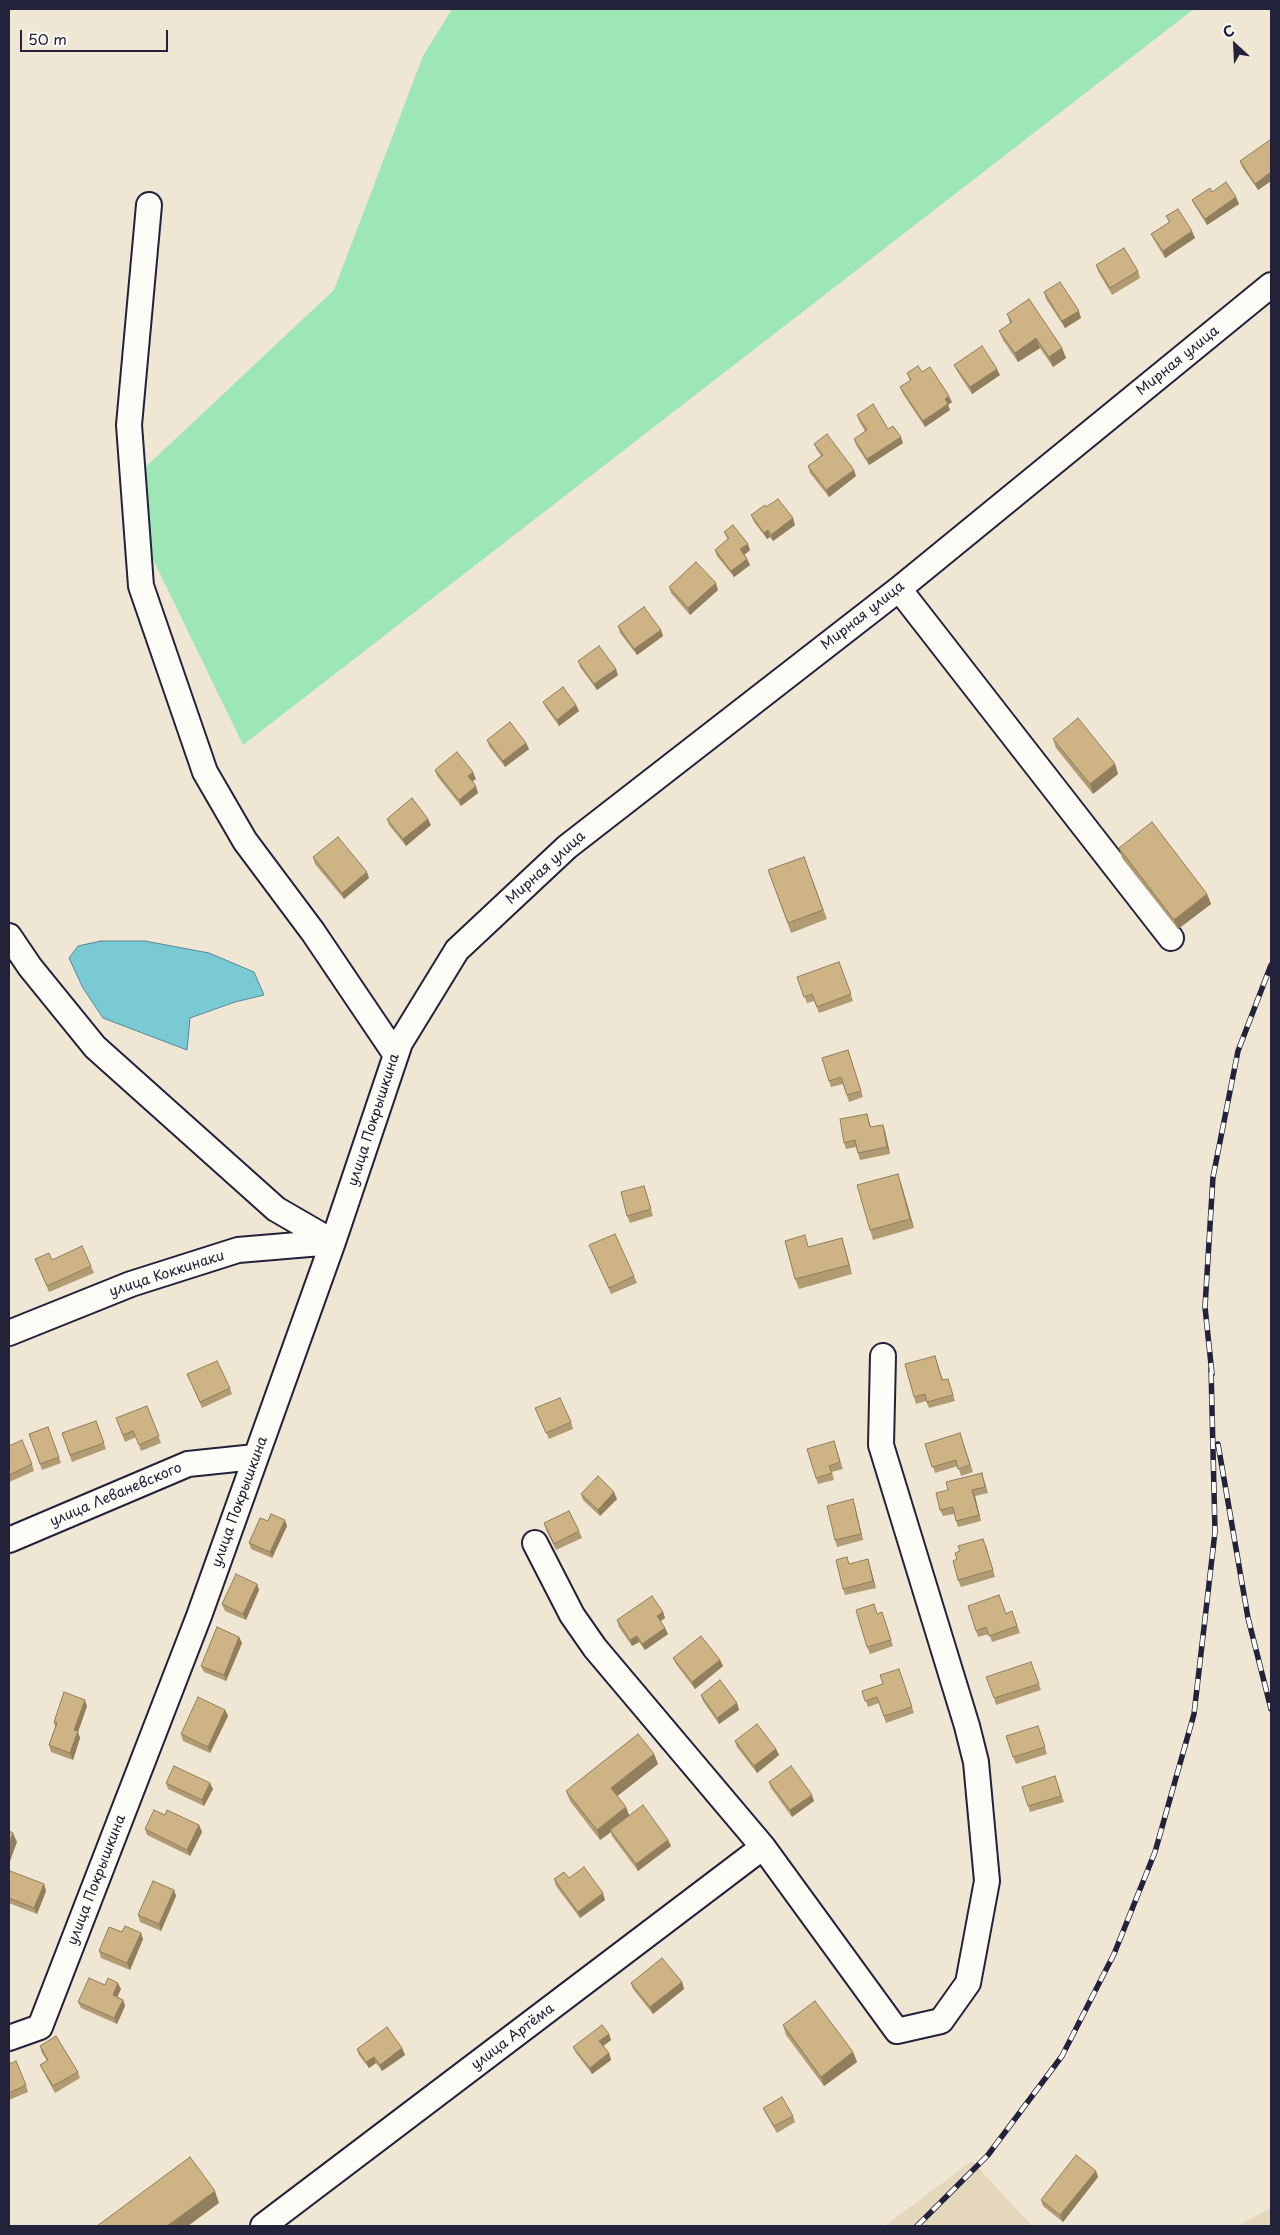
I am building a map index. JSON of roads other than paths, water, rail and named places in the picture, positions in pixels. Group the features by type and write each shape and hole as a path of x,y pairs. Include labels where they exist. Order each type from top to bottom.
{"street":[{"path":"149,205 129,425 141,586 205,772 245,841 313,932 396,1055"},
{"name":"Мирная улица","path":"457,950 567,847 899,589 1271,284"},
{"path":"899,589 1171,938"},
{"path":"9,936 30,967 95,1047 276,1209 333,1242"},
{"name":"улица Покрышкина","path":"9,2038 40,2027 199,1616 333,1242 400,1043 457,950"},
{"name":"улица Коккинаки","path":"9,1334 130,1284 238,1250 333,1242"},
{"path":"535,1543 572,1615 595,1648 763,1847 897,2031 941,2021 968,1983 987,1881 976,1762 968,1726 881,1444 883,1356"},
{"name":"улица Леваневского","path":"9,1540 188,1464 255,1457"},
{"name":"улица Артёма","path":"263,2226 763,1847"}],"water":[{"path":"101,941 145,941 209,953 254,972 264,995 235,1002 190,1018 187,1050 103,1018 83,988 69,958 78,946"}],"railway":[{"path":"1212,1374 1205,1307 1213,1177 1238,1051 1271,965"},
{"path":"917,2226 988,2155 1062,2056 1114,1954 1155,1852 1194,1714 1215,1532 1211,1368"},
{"path":"1218,1444 1248,1618 1271,1709"}]}
